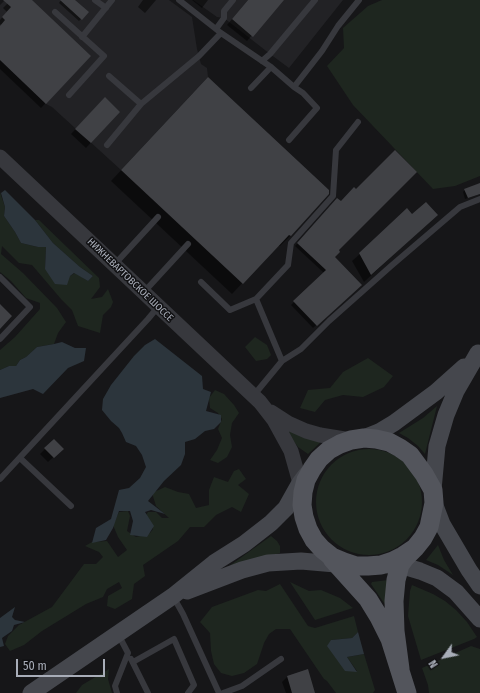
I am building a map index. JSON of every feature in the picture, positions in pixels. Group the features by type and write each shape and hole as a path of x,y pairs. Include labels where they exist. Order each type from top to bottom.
{"main road":[{"path":"31,693 174,596 214,563 244,544 271,523 286,508 300,483 319,459 329,450 340,444 380,432 394,423 441,387 479,352"},
{"path":"400,669 395,631 394,601 396,580 400,565 415,548 429,527 437,446 446,415 456,390 479,352"},
{"path":"358,439 376,439 388,442 400,448 418,465 424,474 433,496 442,524 480,586"},
{"path":"312,468 306,480 302,504 308,529 314,540 322,549 347,565 379,617 390,639 407,693"},
{"path":"381,565 403,556 415,548"},
{"path":"174,596 242,570 268,563 301,561 368,566 400,565 437,578 456,592 480,619"}],"street":[{"name":"НИЖНЕВАРТОВСКОЕ ШОССЕ","path":"0,157 256,399"},
{"path":"256,399 288,423 306,431 320,435 358,439"},
{"path":"256,399 274,420 291,451 300,483 302,504"}],"lane":[{"path":"95,0 106,8"},
{"path":"82,36 112,0"},
{"path":"179,0 219,31 271,67 303,93 317,108 289,140"},
{"path":"107,144 141,104 199,56 219,31 224,18 224,11 233,0"},
{"path":"262,61 270,54 314,0"},
{"path":"294,87 322,51 338,26 359,0"},
{"path":"55,12 104,56 69,95"},
{"path":"252,88 271,67"},
{"path":"109,76 141,104"},
{"path":"201,282 230,310 256,299 288,265 291,243 333,196 336,150 358,122"},
{"path":"256,399 282,361 301,350 329,321 460,207 480,199"},
{"path":"114,265 158,216"},
{"path":"143,293 188,244"},
{"path":"0,277 30,307 0,339"},
{"path":"256,299 282,361"},
{"path":"0,479 158,307"},
{"path":"20,458 71,506"},
{"path":"174,596 219,693"},
{"path":"118,634 148,693"},
{"path":"133,662 174,639 194,685 188,693"},
{"path":"117,693 115,686 128,653"},
{"path":"223,693 242,686 281,659"}],"shaded area":[{"path":"5,0 169,0 192,17 201,64 207,68 208,77 121,170 52,107 46,104 0,60 0,5"},
{"path":"193,0 343,0 289,68 224,18 217,17"},
{"path":"382,0 480,0 480,176 455,186 433,189 353,105 327,66 344,48 343,28 368,6"},
{"path":"5,190 35,220 53,243 80,267 93,276 88,281 74,273 70,276 67,285 55,284 45,269 46,247 38,247 21,243 4,216 5,207 1,193"},
{"path":"0,192 5,207 4,216 21,243 38,247 46,247 45,269 70,276 75,273 88,281 93,276 80,267 53,243 35,220 39,220 99,278 100,287 91,299 102,297 108,289 113,302 111,307 103,315 100,333 78,326 72,310 32,265 19,263 2,246 1,254 23,273 57,308 66,322 58,333 54,344 37,347 26,357 20,360 16,366 9,366 0,370 0,350 15,337 40,309 40,303 26,298 11,281 0,272"},
{"path":"255,337 267,345 271,355 267,359 256,361 245,347"},
{"path":"155,339 202,376 203,389 211,392 206,411 221,415 221,422 214,429 205,431 195,439 185,442 185,454 181,465 164,481 148,501 165,514 151,510 145,512 154,526 147,537 130,535 133,521 130,511 119,511 113,528 106,540 92,543 96,528 111,519 119,490 129,488 140,478 146,467 142,455 136,446 126,442 119,428 102,410 103,399 111,385 134,356 145,345"},
{"path":"62,342 75,348 86,348 84,361 68,368 43,394 33,389 0,398 0,370 9,366 16,366 20,360 26,357 37,347"},
{"path":"368,358 393,376 384,387 363,397 343,395 325,400 315,412 300,408 308,390 330,388 343,372"},
{"path":"215,390 224,394 239,413 232,423 230,435 232,447 227,457 218,463 210,460 217,450 222,438 218,429 222,419 218,413 210,408 209,398"},
{"path":"437,406 425,454 418,446 399,433 423,418"},
{"path":"283,427 321,442 308,454 298,447"},
{"path":"369,449 389,453 407,464 418,482 422,502 418,522 407,540 389,551 369,555 349,551 331,540 320,522 316,502 320,482 331,464 349,453"},
{"path":"239,469 246,479 238,485 249,494 241,512 232,507 216,515 204,527 190,527 178,541 143,565 145,576 134,584 132,599 115,609 107,606 108,596 122,588 119,582 107,589 103,597 86,604 42,631 24,645 10,651 5,644 8,636 19,625 52,607 84,564 96,564 103,557 99,552 85,546 92,542 107,541 118,557 127,550 118,537 113,525 119,512 128,511 130,516 127,531 136,537 150,533 153,529 146,515 148,512 156,512 162,518 169,518 156,506 152,493 165,487 189,494 196,508 209,505 209,490 214,477 228,482 234,471"},
{"path":"271,536 280,546 280,553 225,569"},
{"path":"438,545 444,560 453,575 438,565 426,560"},
{"path":"388,580 386,606 371,584 372,582"},
{"path":"290,582 309,591 321,590 340,598 353,608 315,620"},
{"path":"280,584 308,626 315,628 354,616 358,632 352,638 331,640 346,671 357,671 347,657 364,654 375,690 373,693 336,693 324,679 290,629 276,629 269,634 264,643 257,664 244,673 232,676 221,673 214,664 211,651 210,633 200,622 212,607 258,590 266,591"},
{"path":"412,585 445,601 467,622 477,637 421,660 408,616 410,591"},
{"path":"15,607 12,617 15,620 25,622 14,625 12,631 2,638 4,646 0,647 0,618"},
{"path":"358,632 364,654 347,657 357,672 345,671 327,646 331,640 352,638"},
{"path":"471,646 480,649 480,693 429,693 422,668"},
{"path":"109,669 108,679 112,693 76,693 82,685"}],"building":[{"path":"3,0 32,0 91,56 46,104 0,60 0,26 5,20 2,17 11,7"},
{"path":"60,0 75,0 89,12 82,20"},
{"path":"248,0 284,0 253,37 232,19"},
{"path":"208,77 329,190 329,194 291,236 289,235 243,284 121,170"},
{"path":"105,97 120,112 91,143 75,129"},
{"path":"395,150 417,172 339,250 340,252 335,257 362,285 317,326 293,301 326,270 297,243 337,198 341,201 354,187 356,189"},
{"path":"480,183 480,194 468,198 464,189"},
{"path":"426,202 438,215 371,275 359,253 407,208 412,214"},
{"path":"0,304 12,316 0,329"},
{"path":"54,439 64,449 54,458 44,448"},
{"path":"308,669 315,693 292,693 287,676"}]}
